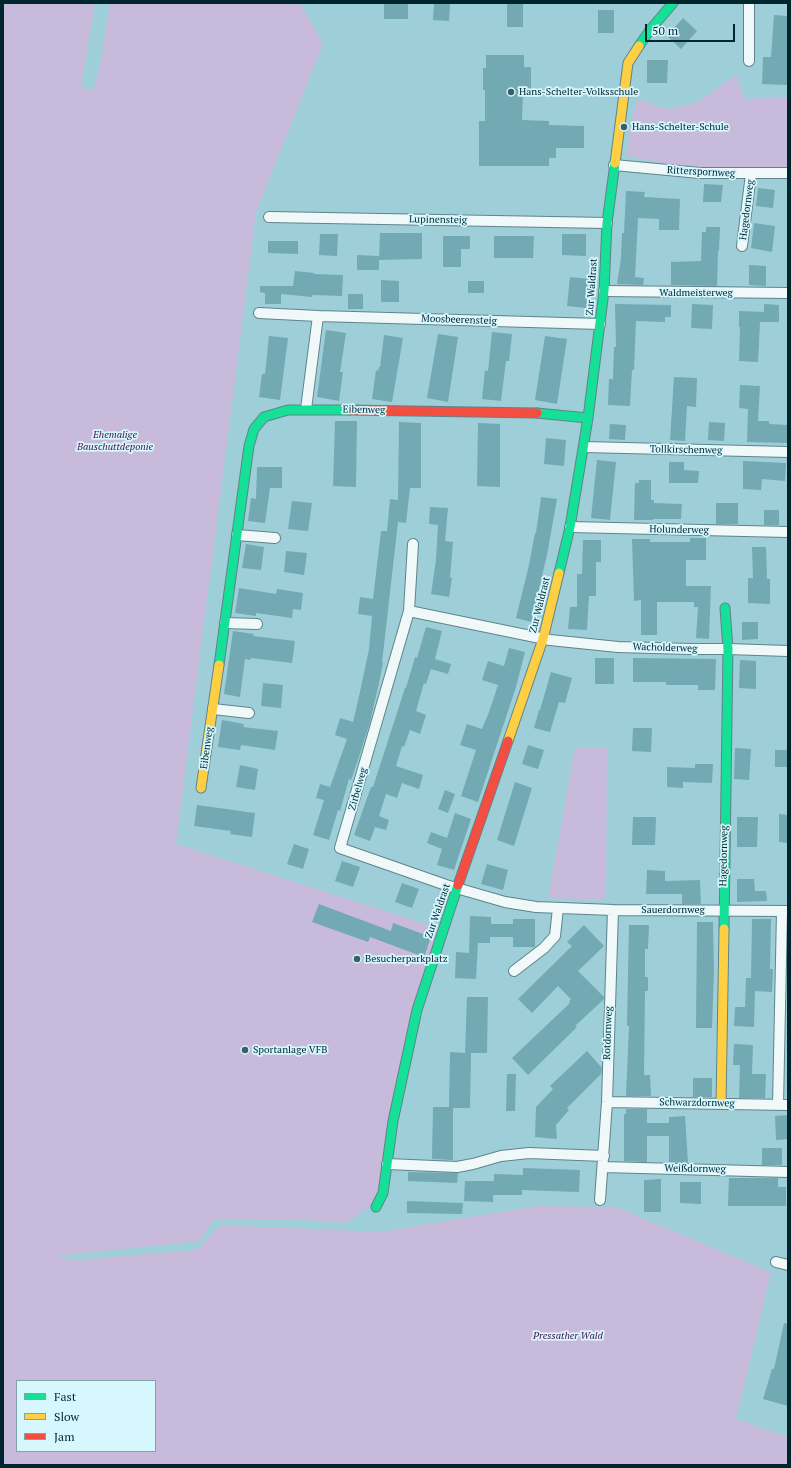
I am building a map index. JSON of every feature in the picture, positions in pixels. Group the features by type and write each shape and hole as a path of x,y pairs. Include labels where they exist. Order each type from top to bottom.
{"street":[{"path":"749,3 749,61"},
{"name":"Zur Waldrast","path":"376,1207 383,1193 393,1121 417,1010 542,639 570,527 584,447 600,324 604,291 607,223 628,63 668,4"},
{"name":"Ritterspornweg","path":"614,165 700,173 788,173"},
{"name":"Hagedornweg","path":"742,246 751,174"},
{"name":"Lupinensteig","path":"269,217 607,223"},
{"name":"Waldmeisterweg","path":"604,291 788,293"},
{"name":"Moosbeerensteig","path":"259,313 600,324"},
{"path":"306,409 318,316"},
{"name":"Eibenweg","path":"201,788 250,446 254,429 264,417 288,410 306,409 529,412 588,418"},
{"name":"Tollkirschenweg","path":"584,447 788,452"},
{"name":"Holunderweg","path":"570,527 788,532"},
{"path":"237,535 275,538"},
{"name":"Zirbelweg","path":"413,544 409,611 340,848 457,888"},
{"name":"Hagedornweg","path":"720,1104 728,649 725,608"},
{"path":"409,611 542,639"},
{"path":"225,623 257,624"},
{"name":"Wacholderweg","path":"542,639 618,647 690,650 728,649 788,651"},
{"path":"213,709 249,713"},
{"name":"Sauerdornweg","path":"457,888 505,902 536,907 612,910 785,911"},
{"path":"514,971 544,948 555,936 558,908"},
{"name":"Rotdornweg","path":"600,1200 607,1102 612,910"},
{"path":"783,1105 785,911"},
{"name":"Schwarzdornweg","path":"607,1102 783,1105"},
{"path":"387,1164 457,1167 501,1156 529,1153 604,1156"},
{"name":"Weißdornweg","path":"603,1167 788,1172"},
{"path":"776,1262 788,1265"}],"green space":[{"path":"3,3 95,3 81,86 92,92 100,67 110,3 300,3 323,44 256,212 176,844 441,929 374,1203 346,1223 296,1219 213,1220 200,1241 55,1256 74,1260 196,1250 220,1225 380,1232 538,1206 616,1207 771,1272 736,1419 788,1437 788,1465 3,1465"},
{"path":"736,75 744,99 788,97 788,168 714,169 671,165 627,156 630,129 637,99 667,109 698,102"},
{"path":"575,747 607,747 606,900 548,898"}],"building":[{"path":"384,3 408,3 408,19 384,19"},
{"path":"434,3 450,3 449,21 433,20"},
{"path":"507,4 523,4 523,27 507,27"},
{"path":"598,10 614,10 614,33 598,33"},
{"path":"774,15 788,16 787,85 762,84 763,57 771,57"},
{"path":"683,18 697,31 681,49 667,36"},
{"path":"486,55 524,55 524,67 531,67 531,93 523,93 522,120 549,121 549,125 584,126 584,148 556,148 556,158 549,158 549,166 479,166 479,121 485,121 483,68 486,68"},
{"path":"647,60 668,60 667,83 647,83"},
{"path":"704,184 723,185 721,202 703,202"},
{"path":"758,188 775,190 773,208 756,206"},
{"path":"626,191 645,192 644,197 680,199 679,230 659,230 659,219 638,218 635,277 644,278 643,285 617,284 621,258 622,233 624,233"},
{"path":"754,223 775,226 772,252 751,248"},
{"path":"706,227 720,227 717,286 671,285 671,262 701,261 702,232 706,232"},
{"path":"380,233 422,233 422,259 379,260"},
{"path":"320,234 338,234 337,256 319,255"},
{"path":"562,234 586,234 586,256 562,255"},
{"path":"443,236 470,236 470,249 461,249 461,267 443,267"},
{"path":"494,236 534,236 533,258 494,258"},
{"path":"268,241 298,241 298,254 268,253"},
{"path":"357,255 379,256 379,270 357,270"},
{"path":"749,265 766,266 766,286 749,285"},
{"path":"295,271 314,274 343,275 342,296 312,295 312,297 281,294 281,304 265,304 265,293 260,292 260,286 293,286"},
{"path":"570,277 589,279 586,308 567,306"},
{"path":"381,280 399,281 399,302 381,302"},
{"path":"468,281 484,281 484,293 468,293"},
{"path":"348,294 363,294 363,309 348,309"},
{"path":"615,304 671,305 671,317 665,317 665,322 636,321 634,370 632,370 630,406 608,405 609,379 613,379 614,347 616,347"},
{"path":"692,304 713,305 712,329 691,328"},
{"path":"764,304 779,305 779,322 760,322 758,362 739,361 739,311 764,312"},
{"path":"326,330 346,333 340,372 343,372 339,401 317,397"},
{"path":"492,332 512,334 509,361 506,361 501,401 482,399 485,370 488,371"},
{"path":"438,334 458,337 448,402 427,398"},
{"path":"384,335 403,338 392,402 372,399 376,370 378,371 380,367"},
{"path":"269,336 288,338 280,400 259,397 262,374 265,374"},
{"path":"545,336 567,339 557,404 535,400"},
{"path":"674,377 697,378 696,407 687,406 685,441 670,440"},
{"path":"740,385 760,386 758,421 769,421 769,424 788,425 788,443 747,442 748,409 739,408"},
{"path":"335,421 357,421 356,487 333,486"},
{"path":"399,422 421,423 421,488 410,488 406,523 398,522 383,663 379,683 370,722 358,760 351,780 349,779 340,811 338,810 329,840 313,835 324,800 316,798 320,784 330,787 347,739 335,735 340,718 353,722 360,692 369,649 372,616 358,614 360,597 373,599 381,531 387,531 390,499 398,500"},
{"path":"709,422 725,423 724,441 708,440"},
{"path":"478,423 500,424 500,487 477,486"},
{"path":"610,424 626,425 625,440 609,439"},
{"path":"546,438 566,440 564,466 544,464"},
{"path":"597,460 616,462 610,520 591,518"},
{"path":"743,461 786,463 785,481 762,479 761,490 743,489"},
{"path":"669,462 684,462 684,470 699,471 698,483 669,483"},
{"path":"257,467 282,467 282,488 270,488 265,523 248,521 251,498 256,499"},
{"path":"639,480 651,480 651,500 654,500 654,503 682,504 681,519 634,520 635,483 639,483"},
{"path":"541,497 557,499 547,555 531,622 516,618 536,533"},
{"path":"292,501 312,503 308,531 288,529"},
{"path":"716,503 738,503 738,524 716,524"},
{"path":"430,507 448,508 445,541 453,542 450,577 452,578 449,597 431,594 436,560 438,525 429,524"},
{"path":"764,510 779,510 779,525 764,525"},
{"path":"690,538 706,538 706,560 686,560 686,586 711,586 709,639 696,638 698,607 694,607 694,602 657,602 657,635 641,635 641,600 634,601 632,539 650,539 650,542 690,542"},
{"path":"583,540 601,540 601,562 596,562 596,596 589,596 587,630 568,629 570,607 577,607 577,574 582,574"},
{"path":"246,544 264,547 261,570 242,568"},
{"path":"752,547 766,547 767,579 770,579 770,604 748,603 748,578 753,578"},
{"path":"286,551 307,553 304,575 284,572"},
{"path":"239,588 276,594 277,589 303,593 301,610 293,609 292,618 256,613 256,616 235,613"},
{"path":"742,622 758,622 758,639 742,640"},
{"path":"426,627 442,631 435,659 451,664 448,674 431,669 426,684 424,683 416,711 426,715 420,734 410,730 404,747 402,746 396,766 423,775 419,789 402,783 397,798 386,794 379,816 389,820 386,830 375,827 370,841 354,835 371,787 373,787 415,657 417,658"},
{"path":"233,631 254,634 253,636 295,641 292,663 251,658 250,660 245,659 240,697 224,694"},
{"path":"509,648 525,652 516,687 478,802 461,796 476,750 460,745 467,724 482,729 498,685 482,680 488,661 504,666"},
{"path":"595,658 614,658 614,684 595,684"},
{"path":"633,658 716,659 715,690 698,690 698,685 666,685 666,682 633,682"},
{"path":"740,660 756,661 756,689 739,688"},
{"path":"551,672 572,678 565,703 559,702 550,732 534,728"},
{"path":"263,683 283,685 281,708 261,706"},
{"path":"222,720 244,724 243,727 278,731 275,750 241,745 240,750 218,747"},
{"path":"633,728 652,728 651,752 632,751"},
{"path":"528,745 544,750 538,769 522,764"},
{"path":"735,748 751,749 749,780 734,779"},
{"path":"775,750 788,750 788,767 775,767"},
{"path":"695,764 713,764 712,783 683,782 683,788 667,787 667,767 695,768"},
{"path":"240,765 258,769 255,790 236,787"},
{"path":"515,782 532,788 514,846 497,840"},
{"path":"445,790 455,794 448,813 438,809"},
{"path":"197,805 255,813 252,837 230,834 231,831 194,826"},
{"path":"455,813 471,819 454,870 437,865 442,849 427,843 431,832 447,838"},
{"path":"779,814 788,815 788,843 779,842"},
{"path":"633,817 656,817 655,845 632,845"},
{"path":"737,817 758,817 757,847 737,847"},
{"path":"294,844 309,849 303,869 287,864"},
{"path":"342,861 360,867 353,887 335,881"},
{"path":"487,864 508,870 503,890 481,884"},
{"path":"647,870 665,871 665,881 700,880 701,904 682,904 682,894 646,894"},
{"path":"737,879 754,879 755,891 766,891 767,901 737,902"},
{"path":"402,883 419,889 412,908 395,902"},
{"path":"319,904 391,931 393,923 431,937 424,957 370,937 368,942 312,922"},
{"path":"470,916 491,917 491,924 513,924 513,919 535,919 535,947 513,947 513,937 490,937 490,943 478,943 476,979 455,978 456,952 469,953"},
{"path":"752,919 771,919 770,969 773,969 772,992 755,991 754,1027 734,1026 735,1007 745,1007 746,978 751,978"},
{"path":"697,922 713,922 714,971 712,1028 696,1028"},
{"path":"584,925 604,946 578,971 604,997 604,999 575,1026 577,1027 528,1075 512,1058 570,1003 569,1002 571,999 558,986 532,1013 518,999 572,946 567,942"},
{"path":"629,925 649,925 648,949 645,949 645,977 648,977 648,991 645,991 644,1075 650,1075 651,1096 626,1096 629,1026 627,1026"},
{"path":"467,997 488,997 487,1053 471,1053 470,1108 453,1108 453,1160 432,1159 433,1107 449,1107 450,1052 465,1053"},
{"path":"734,1044 753,1045 752,1074 766,1074 765,1098 739,1098 740,1065 733,1065"},
{"path":"587,1051 602,1068 601,1074 567,1108 569,1110 556,1125 557,1139 535,1137 536,1107 553,1089 550,1086"},
{"path":"507,1074 516,1074 515,1111 506,1111"},
{"path":"693,1078 712,1078 712,1097 693,1097"},
{"path":"626,1109 647,1109 647,1123 669,1123 669,1117 685,1116 688,1163 669,1162 669,1136 647,1136 647,1162 624,1161 624,1114 626,1114"},
{"path":"788,1115 788,1139 776,1140 775,1116"},
{"path":"762,1148 782,1148 782,1165 762,1165"},
{"path":"523,1168 580,1170 579,1192 522,1190 522,1195 493,1195 493,1202 464,1201 465,1181 494,1181 494,1174 523,1175"},
{"path":"408,1172 458,1173 457,1183 408,1181"},
{"path":"729,1178 778,1178 778,1187 786,1187 786,1206 728,1206"},
{"path":"661,1179 661,1212 644,1212 644,1180"},
{"path":"680,1182 701,1182 701,1204 680,1203"},
{"path":"407,1201 463,1203 462,1214 407,1213"},
{"path":"784,1323 788,1324 788,1406 763,1399 772,1369 774,1369"}],"traffic: fast":[{"path":"639,46 650,30 673,3"},
{"path":"559,573 570,527 588,418 604,291 607,223 615,163"},
{"path":"219,665 249,446 254,429 264,417 288,410 349,410"},
{"path":"537,413 588,418"},
{"path":"724,929 728,649 725,608"},
{"path":"376,1207 383,1193 393,1121 417,1010 458,885"}],"traffic: slow":[{"path":"615,163 628,63 639,46"},
{"path":"508,741 543,639 559,573"},
{"path":"201,788 219,665"},
{"path":"721,1104 724,929"}],"traffic: jam":[{"path":"349,410 537,413"},
{"path":"458,885 508,741"}],"place":[{"name":"Hans-Schelter-Volksschule","path":"511,92"},
{"name":"Hans-Schelter-Schule","path":"624,127"},
{"name":"Besucherparkplatz","path":"357,959"},
{"name":"Sportanlage VFB","path":"245,1050"}],"park label":[{"name":"Ehemalige Bauschuttdeponie","path":"115,440"},
{"name":"Pressather Wald","path":"568,1336"}]}
